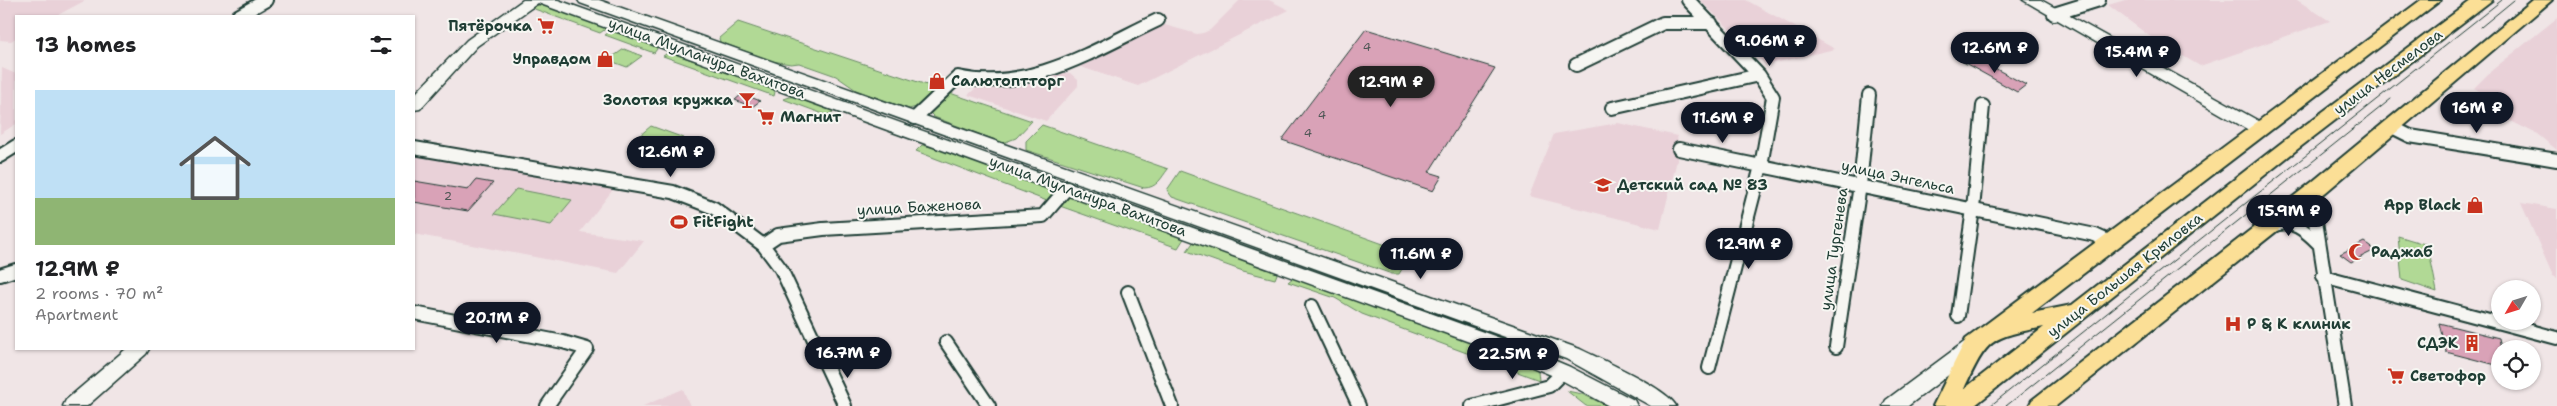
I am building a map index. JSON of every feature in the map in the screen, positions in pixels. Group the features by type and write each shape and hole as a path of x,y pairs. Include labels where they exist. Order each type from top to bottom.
{"main road":[{"path":"415,104 472,43 533,0"},
{"name":"улица Мулланура Вахитова","path":"544,0 1504,347 1563,372 1627,406"},
{"name":"улица Мулланура Вахитова","path":"585,0 1573,354 1647,393 1666,406"},
{"path":"2030,0 2260,129"},
{"path":"1893,406 2432,0"},
{"name":"улица Несмелова","path":"2292,144 2483,0"},
{"path":"2040,406 2319,186 2543,0"},
{"name":"улица Большая Крыловка","path":"1958,406 2292,144"},
{"path":"1996,328 2077,312"},
{"path":"1944,406 1974,345"},
{"path":"73,406 139,350"}],"street":[{"path":"240,15 266,0"},
{"path":"1688,0 1759,74 1773,97 1761,166 1709,368"},
{"path":"2054,14 2099,0"},
{"path":"916,118 958,77 980,82 1048,72 1158,20"},
{"path":"1576,65 1663,23 1711,23"},
{"path":"1612,108 1759,74"},
{"name":"улица Тургенева","path":"1836,348 1860,185 1869,95"},
{"path":"1958,316 1973,209 1983,106"},
{"path":"2390,126 2410,136 2557,160"},
{"path":"0,156 15,147"},
{"path":"415,148 673,192 714,208 763,245 781,269 844,406"},
{"name":"улица Энгельса","path":"1679,149 2095,235 2110,242"},
{"path":"2319,186 2314,203 2318,244 2345,406"},
{"name":"улица Баженова","path":"763,245 778,236 823,229 1043,216 1067,188"},
{"path":"2259,234 2278,223 2286,222 2304,230 2318,244"},
{"path":"0,275 15,270"},
{"path":"2323,276 2557,338"},
{"path":"1128,292 1172,406"},
{"path":"1312,306 1359,406"},
{"path":"415,313 563,342 587,349 547,406"},
{"path":"946,342 989,406"},
{"path":"1472,406 1549,386 1563,372"}],"shaded area":[{"path":"0,0 86,0 58,15 15,15 15,39 11,41 0,40"},
{"path":"1240,0 1269,0 1289,10 1138,86 1078,66 1161,24 1197,34 1203,33 1210,30"},
{"path":"1700,0 1746,0 1835,49 1766,65"},
{"path":"2125,0 2297,0 2330,21 2200,66 2152,38 2108,5"},
{"path":"2557,18 2557,150 2537,134 2478,105 2494,99 2474,88 2491,71"},
{"path":"2,68 15,74 15,125 0,134"},
{"path":"1056,73 1070,73 1078,80 1078,86 1046,121 968,95 978,86 997,89 1010,87"},
{"name":"Детский сад № 83","path":"1618,123 1677,136 1679,152 1660,229 1529,196 1554,134"},
{"path":"415,152 615,187 580,232 644,241 618,273 415,234"},
{"path":"2521,203 2557,209 2557,278 2553,276"},
{"path":"683,389 690,406 643,406"}],"green space":[{"path":"540,5 607,28 600,33 529,7"},
{"path":"738,22 939,89 920,106 909,109 856,90 836,76 799,63 791,64 772,61 720,42 719,38"},
{"path":"612,30 656,46 657,49 654,53 605,35"},
{"path":"624,49 642,56 627,67 608,60"},
{"path":"669,52 772,88 775,92 774,96 663,56"},
{"path":"947,92 1032,121 1016,138 1003,143 934,117 929,112"},
{"path":"794,96 836,111 826,115 783,99"},
{"path":"1042,125 1168,169 1155,184 1144,188 1026,150 1026,141"},
{"path":"651,126 684,138 667,153 633,141"},
{"path":"922,145 948,151 1051,189 1055,194 1047,201 916,151"},
{"path":"1180,171 1411,254 1399,274 1392,274 1172,197 1167,190"},
{"path":"516,189 572,200 551,225 494,214"},
{"path":"1068,197 1074,197 1185,237 1178,248 1057,205"},
{"path":"2398,236 2428,245 2437,292 2402,280"},
{"path":"1195,240 1275,271 1277,274 1275,279 1243,271 1187,251"},
{"path":"1294,277 1467,339 1535,368 1538,371 1539,380 1362,314 1335,298 1288,282"},
{"path":"1567,391 1582,394 1608,406 1586,406"}],"building":[{"path":"1366,29 1495,68 1429,172 1442,176 1433,191 1282,140"},
{"path":"1972,56 2026,85 2017,92 1963,62"},
{"name":"Золотая кружка","path":"742,94 760,101 752,107 735,100"},
{"path":"476,180 493,183 468,211 415,202 415,181 468,190"},
{"name":"Раджаб","path":"2364,242 2375,250 2351,262 2340,254"},
{"name":"СДЭК","path":"2439,323 2499,338 2499,340 2491,340 2491,364 2446,352"}],"tram line":[{"path":"1990,406 2502,0"},
{"path":"2481,27 2514,0"},
{"path":"2006,406 2391,99"}],"place":[{"name":"Пятёрочка","path":"546,26"},
{"name":"Управдом","path":"605,59"},
{"name":"Салютоптторг","path":"937,81"},
{"name":"Золотая кружка","path":"747,100"},
{"name":"Магнит","path":"766,117"},
{"name":"Детский сад № 83","path":"1603,185"},
{"name":"App Black","path":"2475,205"},
{"name":"FitFight","path":"679,222"},
{"name":"Раджаб","path":"2357,252"},
{"name":"Р & К клиник","path":"2233,324"},
{"name":"СДЭК","path":"2472,343"},
{"name":"Светофор","path":"2396,376"}]}
